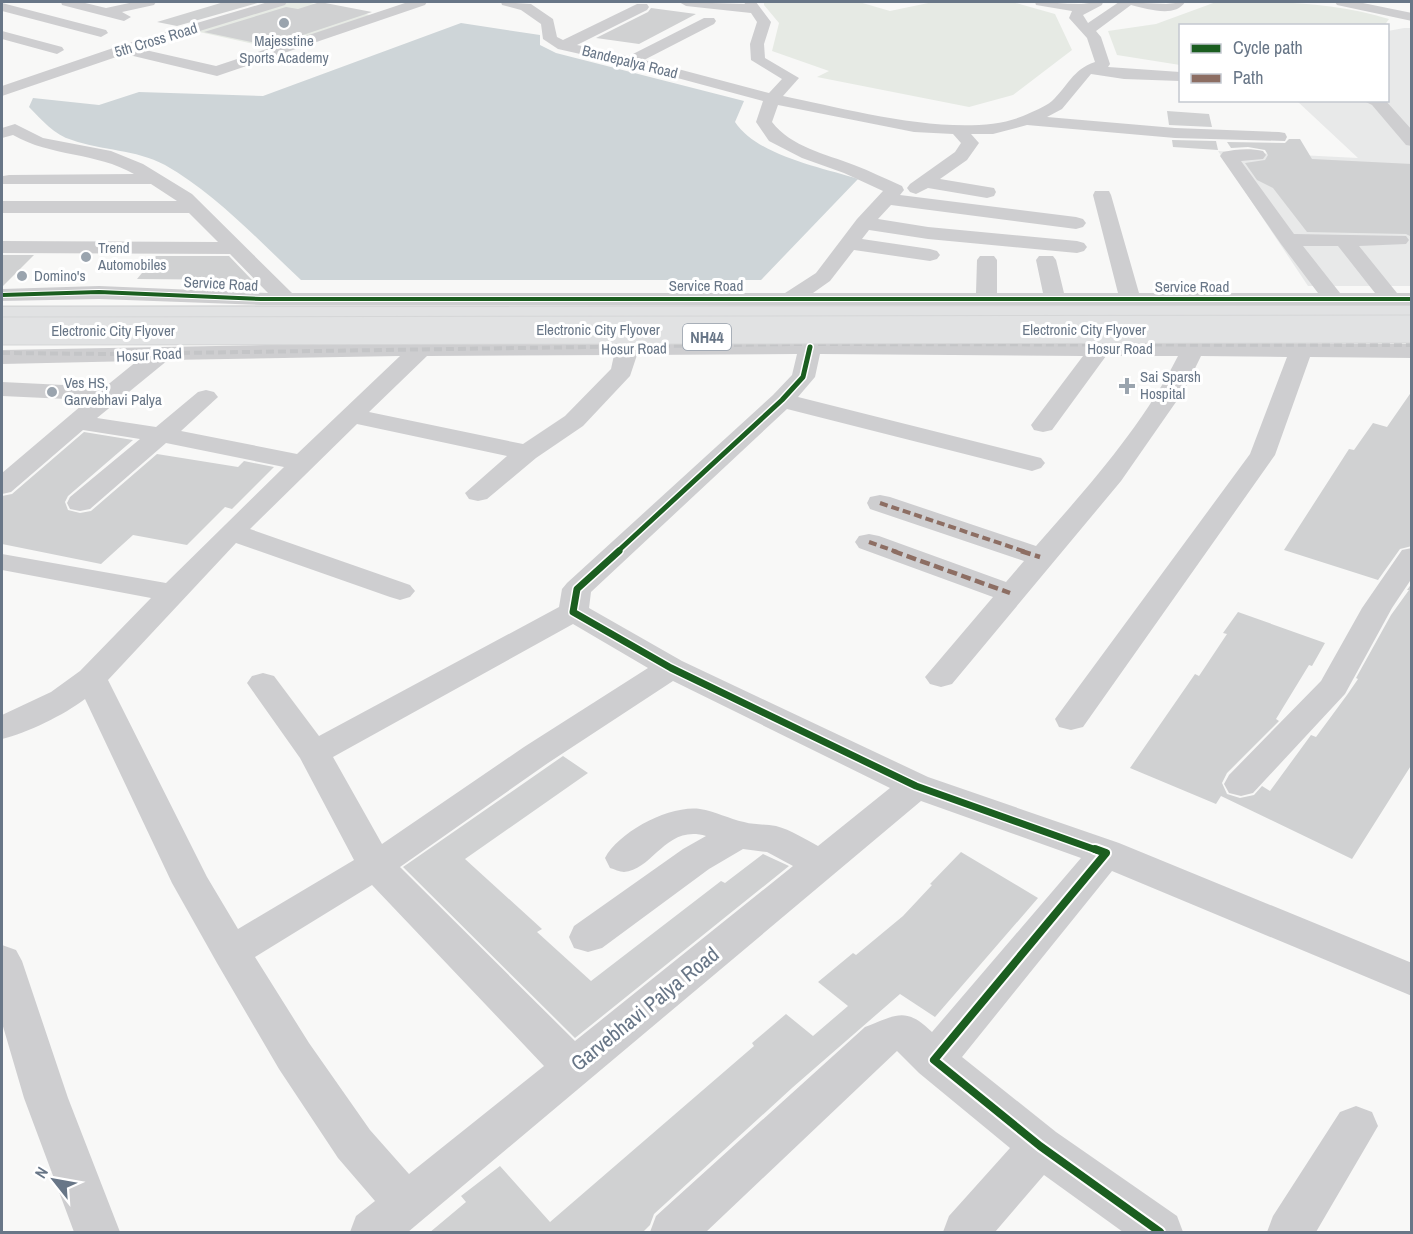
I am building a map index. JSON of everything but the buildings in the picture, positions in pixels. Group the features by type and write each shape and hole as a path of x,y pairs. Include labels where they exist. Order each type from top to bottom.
{"highway":[{"name":"Hosur Road","path":"2,314 792,305 1412,313"},
{"path":"792,305 802,342"},
{"name":"Electronic City Flyover","path":"2,320 1412,319"},
{"name":"Electronic City Flyover","path":"2,331 1412,329"},
{"name":"Hosur Road","path":"2,338 802,342 1412,338"}],"street":[{"path":"67,2 124,17"},
{"path":"107,12 149,2"},
{"path":"268,13 297,4 282,2"},
{"name":"5th Cross Road","path":"2,91 124,50 282,2"},
{"path":"124,50 217,71 420,2"},
{"name":"Bandepalya Road","path":"507,2 526,7 548,22 550,39 563,46 631,61 772,99 914,127 993,129 1027,120"},
{"path":"686,2 752,5 764,21 757,44 758,60 791,78 772,99 764,122 775,137 808,154 850,169 892,195 1073,215 1009,196 925,182"},
{"path":"1041,2 1089,4"},
{"path":"1089,29 1127,2"},
{"path":"1136,2 1174,5"},
{"path":"1342,2 1412,17"},
{"path":"1027,120 1056,106 1086,70 1103,64 1095,37 1076,18 1089,4"},
{"path":"1142,18 1174,5"},
{"path":"2,7 101,33"},
{"path":"563,46 642,7"},
{"path":"631,61 710,21"},
{"path":"2,35 57,50"},
{"path":"1091,69 1124,74 1179,77"},
{"path":"1378,102 1412,141"},
{"path":"1027,120 1175,133 1279,137"},
{"path":"2,133 15,129 38,142 105,154 137,168 185,198 286,299"},
{"path":"792,305 823,277 864,223 892,195 916,188 961,156 970,143 958,129"},
{"path":"5,175 27,160 62,147"},
{"path":"1257,155 1229,156 1288,240 1334,299"},
{"path":"5,175 154,179"},
{"path":"1102,195 1130,299"},
{"path":"2,207 193,207"},
{"path":"864,223 1077,247"},
{"path":"1288,240 1399,240"},
{"path":"1344,240 1401,299"},
{"path":"849,243 930,255"},
{"path":"2,247 235,248"},
{"path":"986,299 987,260"},
{"path":"1046,260 1055,298"},
{"path":"823,277 832,297"},
{"name":"Service Road","path":"2,294 129,291 286,299 792,305 832,297 1401,299"},
{"path":"573,612 577,589 718,462 803,377 802,342"},
{"name":"Hosur Road","path":"2,357 99,357 162,353 421,349 627,350 802,342 1097,349 1412,351"},
{"path":"2,728 62,700 92,678 231,532 421,349"},
{"path":"1043,425 1092,361 1097,349"},
{"path":"941,677 1112,475 1173,389 1193,349"},
{"path":"478,493 527,453 574,421 622,371 627,350"},
{"path":"1071,719 1262,455 1299,362 1298,350"},
{"path":"2,486 162,353"},
{"path":"2,389 110,394"},
{"path":"80,503 206,397"},
{"path":"782,400 1032,463"},
{"path":"352,416 527,453"},
{"path":"78,422 161,435 303,463"},
{"path":"880,503 1040,558"},
{"path":"231,532 400,591"},
{"path":"869,542 1010,593"},
{"path":"1240,784 1334,687 1377,608 1412,556"},
{"path":"2,562 175,593"},
{"path":"573,612 671,668 916,786 1106,853 1412,980"},
{"path":"314,753 573,612"},
{"path":"231,952 375,865 536,755 671,668"},
{"path":"92,678 191,883 231,952 294,1056 354,1144 407,1205"},
{"path":"263,683 314,753 375,865 574,1068"},
{"name":"Garvebhavi Palya Road","path":"373,1233 916,786"},
{"path":"624,858 658,831 681,823 700,821 738,835 774,839 821,864"},
{"path":"588,937 696,859 738,835"},
{"path":"934,1060 1106,853"},
{"path":"2,962 46,1098 97,1233"},
{"path":"673,1233 880,1039 904,1031 934,1060 1040,1146 1160,1233"},
{"path":"1290,1233 1356,1126"},
{"path":"966,1233 1040,1146"}],"shaded area":[{"name":"Majesstine Sports Academy","path":"289,2 305,2 370,15 272,48 195,31"},
{"path":"764,2 859,2 890,11 933,2 1012,2 1055,14 1072,50 1013,95 969,107 817,77 829,71 772,51 779,23"},
{"path":"1216,2 1282,2 1325,6 1389,19 1385,24 1179,24 1179,65 1117,55 1108,31 1156,24"},
{"path":"461,23 540,35 540,45 556,53 744,101 735,122 745,134 759,144 791,159 858,179 761,280 301,280 236,218 184,177 165,165 142,156 66,138 29,107 33,98 99,105 139,92 263,96"},
{"path":"1411,28 1411,286 1308,286 1218,151 1358,158 1298,102 1389,102 1389,31"}],"railway":[{"path":"2,353 109,354 795,344 1412,345"}],"marked path":[{"path":"880,503 1040,557"},
{"path":"869,542 1010,593"}],"cycle path":[{"path":"2,295 99,292 261,299 1412,299"},
{"path":"810,347 803,377 718,461 577,589 573,612 671,668 916,786 1106,853 934,1060 1040,1146 1160,1232"}],"place":[{"name":"Majesstine Sports Academy","path":"284,23"},
{"name":"Trend Automobiles","path":"86,257"},
{"name":"Domino's","path":"22,276"},
{"name":"Sai Sparsh Hospital","path":"1127,386"},
{"name":"Ves HS, Garvebhavi Palya","path":"52,392"}]}
